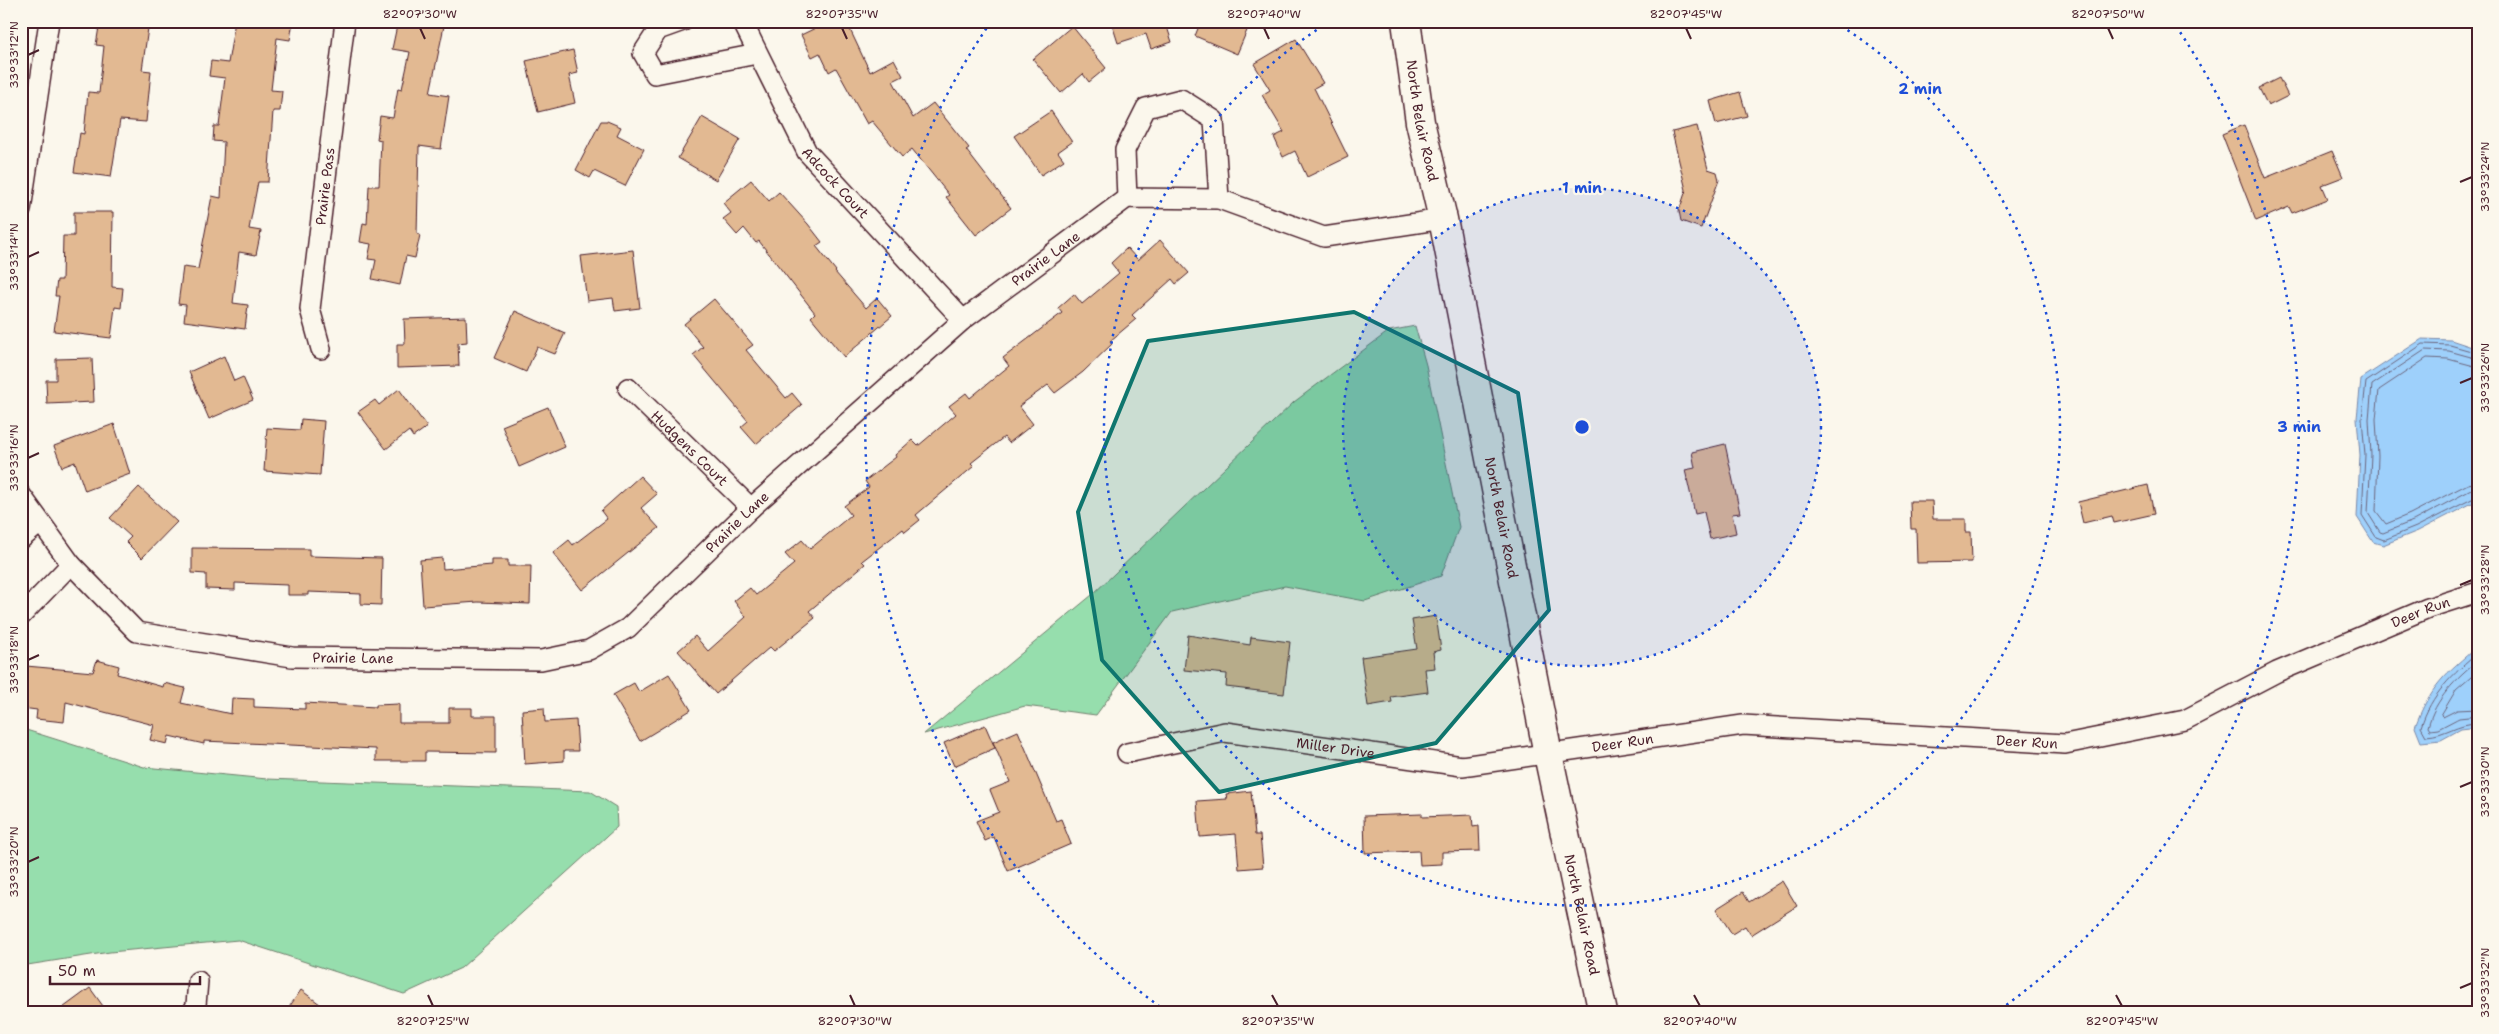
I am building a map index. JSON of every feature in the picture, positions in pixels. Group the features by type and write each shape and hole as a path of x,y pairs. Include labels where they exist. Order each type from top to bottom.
{"street":[{"path":"21,210 49,21"},
{"name":"Prairie Pass","path":"321,349 310,309 345,21"},
{"path":"683,21 658,30 643,53 655,74 757,54"},
{"name":"Adcock Court","path":"742,21 807,152 963,320"},
{"name":"North Belair Road","path":"1406,21 1420,122 1443,219 1548,754 1603,1013"},
{"path":"1219,199 1214,120 1181,99 1146,108 1126,150 1127,198 1219,199 1324,237 1443,219"},
{"name":"Prairie Lane","path":"21,495 71,564 137,632 292,657 541,660 589,650 628,628 751,508 963,320 1127,198"},
{"name":"Hudgens Court","path":"628,388 751,508"},
{"path":"21,539 40,523"},
{"path":"21,616 71,564"},
{"name":"Deer Run","path":"1548,754 1744,725 2065,744 2184,720 2277,672 2428,608 2478,592"},
{"name":"Miller Drive","path":"1127,753 1225,732 1462,766 1548,754"},
{"path":"192,1013 196,1005 198,981"}],"highlighted area":[{"path":"1354,312 1518,393 1549,610 1436,743 1219,792 1102,660 1078,512 1148,341"}],"green space":[{"path":"1415,326 1426,365 1459,527 1441,576 1365,601 1285,586 1172,612 1096,715 1025,706 924,734 1092,595 1294,402 1389,331"},
{"path":"23,729 144,767 267,779 590,791 616,807 617,827 461,968 404,994 238,940 110,952 21,966 21,749"}],"water":[{"path":"2422,339 2451,340 2478,349 2478,500 2418,531 2383,545 2373,542 2357,517 2360,455 2357,418 2361,379"},
{"path":"2478,646 2478,727 2461,729 2441,740 2421,742 2415,727 2433,690 2457,664"}],"building":[{"path":"100,21 149,21 142,70 151,71 146,122 120,120 111,177 74,172 80,133 84,134 88,92 99,93 104,46 96,45"},
{"path":"235,21 293,21 290,40 277,38 271,90 282,91 280,111 273,111 268,182 258,182 249,229 261,231 256,255 239,252 233,303 248,305 245,329 184,321 186,305 178,304 183,267 198,269 212,196 221,198 224,142 213,141 214,126 219,126 225,78 209,76 211,61 228,63"},
{"path":"398,21 423,21 444,26 430,93 449,96 441,149 419,146 417,234 420,235 415,258 406,256 400,285 372,279 376,260 368,259 371,244 360,242 363,223 367,224 369,186 379,186 381,140 377,139 380,116 393,118 398,88 402,89 410,52 392,49"},
{"path":"830,21 846,21 870,72 894,59 903,76 893,81 913,118 933,103 969,148 966,150 1011,208 976,235 946,197 949,195 912,149 902,157 872,121 867,124 836,68 829,72 820,53 812,57 801,35"},
{"path":"1111,21 1175,21 1175,24 1167,27 1172,42 1151,49 1146,34 1118,43"},
{"path":"1201,21 1251,21 1237,54 1195,36"},
{"path":"1072,26 1106,68 1089,82 1083,74 1061,93 1033,59"},
{"path":"1296,39 1323,83 1314,88 1348,157 1307,177 1295,151 1283,157 1274,137 1284,132 1262,95 1270,90 1254,64"},
{"path":"573,50 578,73 569,75 575,103 538,112 526,61"},
{"path":"2279,78 2288,96 2268,106 2259,88"},
{"path":"1740,92 1747,116 1716,124 1710,101"},
{"path":"1051,111 1072,142 1058,152 1064,160 1041,175 1014,136"},
{"path":"702,117 740,139 716,180 678,158"},
{"path":"601,121 607,121 621,127 617,135 644,149 625,186 594,171 590,178 576,170"},
{"path":"2244,125 2265,178 2332,151 2343,177 2322,185 2328,199 2292,213 2289,207 2256,221 2222,134"},
{"path":"1697,126 1708,169 1717,172 1719,180 1701,228 1681,221 1679,211 1686,190 1672,132"},
{"path":"751,180 769,201 779,192 808,224 822,242 816,246 835,272 866,308 877,298 892,316 844,357 811,317 815,313 759,241 756,243 744,228 737,235 723,219 731,213 723,203"},
{"path":"74,212 113,212 112,287 123,288 121,308 115,307 111,338 54,331 59,296 55,296 57,280 62,280 63,236 74,236"},
{"path":"1160,240 1189,273 1176,284 1172,279 1132,315 1136,319 1110,341 1112,344 1083,372 1055,393 1048,385 1019,406 1033,424 1009,443 1004,437 971,463 974,466 916,515 920,520 905,532 903,529 862,561 865,564 809,611 815,618 774,651 770,647 716,694 678,651 695,636 708,651 746,617 734,601 750,588 756,595 794,564 785,554 802,540 810,549 851,515 844,506 869,487 865,481 896,457 895,455 912,440 918,446 956,414 949,406 966,393 970,398 1009,366 1003,358 1062,313 1058,308 1074,294 1082,304 1119,273 1111,263 1127,248 1138,260"},
{"path":"633,250 640,308 615,311 613,298 587,301 581,256"},
{"path":"714,299 753,345 746,350 786,398 792,393 802,405 756,444 741,427 748,421 693,355 703,347 684,324"},
{"path":"515,311 565,333 555,354 537,347 526,372 494,358"},
{"path":"466,317 467,342 458,343 459,366 397,368 397,344 405,344 404,319"},
{"path":"224,356 234,381 243,377 253,400 209,419 189,372"},
{"path":"92,358 94,402 47,404 46,380 56,380 56,359"},
{"path":"399,389 427,427 413,437 409,431 386,449 358,412 375,400 379,405"},
{"path":"548,407 565,447 519,467 502,426"},
{"path":"301,419 324,421 320,475 264,471 267,428 300,430"},
{"path":"114,424 130,474 85,491 75,462 62,467 54,446"},
{"path":"1725,444 1740,513 1732,514 1736,533 1710,539 1704,512 1695,514 1685,470 1695,468 1692,452"},
{"path":"640,476 657,494 641,508 659,528 582,590 553,553 569,540 573,545 607,519 601,511"},
{"path":"2148,485 2154,514 2114,523 2112,516 2083,523 2078,502"},
{"path":"139,487 177,522 142,558 126,542 131,537 110,518"},
{"path":"1910,501 1932,501 1933,519 1966,519 1966,532 1971,532 1972,562 1917,563 1916,529 1911,529"},
{"path":"192,548 309,549 309,556 382,558 381,605 361,604 361,594 308,592 308,595 288,595 288,585 235,583 235,590 206,589 206,574 192,573"},
{"path":"442,558 443,569 492,565 492,560 508,560 508,566 531,566 530,604 478,602 423,606 420,560"},
{"path":"1436,616 1441,650 1433,652 1435,668 1425,669 1428,692 1391,697 1392,702 1368,706 1361,657 1417,649 1412,620"},
{"path":"1188,635 1250,645 1251,637 1290,642 1284,694 1226,687 1227,674 1184,670"},
{"path":"97,660 119,666 117,674 163,687 164,683 185,688 181,703 231,714 232,698 254,699 254,707 305,709 305,703 376,707 376,705 399,704 399,723 449,723 449,708 472,708 472,716 496,716 496,753 425,752 425,761 376,761 376,749 204,741 204,744 169,736 167,744 150,740 154,725 66,702 64,722 36,719 37,710 22,708 26,666 93,672"},
{"path":"669,674 691,710 640,741 613,695 634,683 639,692"},
{"path":"544,708 545,722 576,720 578,751 564,751 564,761 525,764 522,710"},
{"path":"985,725 995,748 954,766 944,743"},
{"path":"1018,731 1056,821 1061,819 1071,844 1008,871 994,837 985,841 976,821 999,812 990,790 1010,782 993,742"},
{"path":"1251,791 1255,835 1260,835 1263,867 1239,869 1236,834 1200,837 1197,801 1227,799 1226,794"},
{"path":"1422,814 1422,817 1472,815 1473,827 1479,826 1480,851 1442,852 1442,864 1420,865 1419,851 1365,853 1364,816"},
{"path":"1782,881 1797,906 1751,935 1745,926 1732,934 1716,909 1743,892 1749,902"},
{"path":"90,988 108,1013 56,1013"},
{"path":"301,990 332,1013 285,1013"}]}
